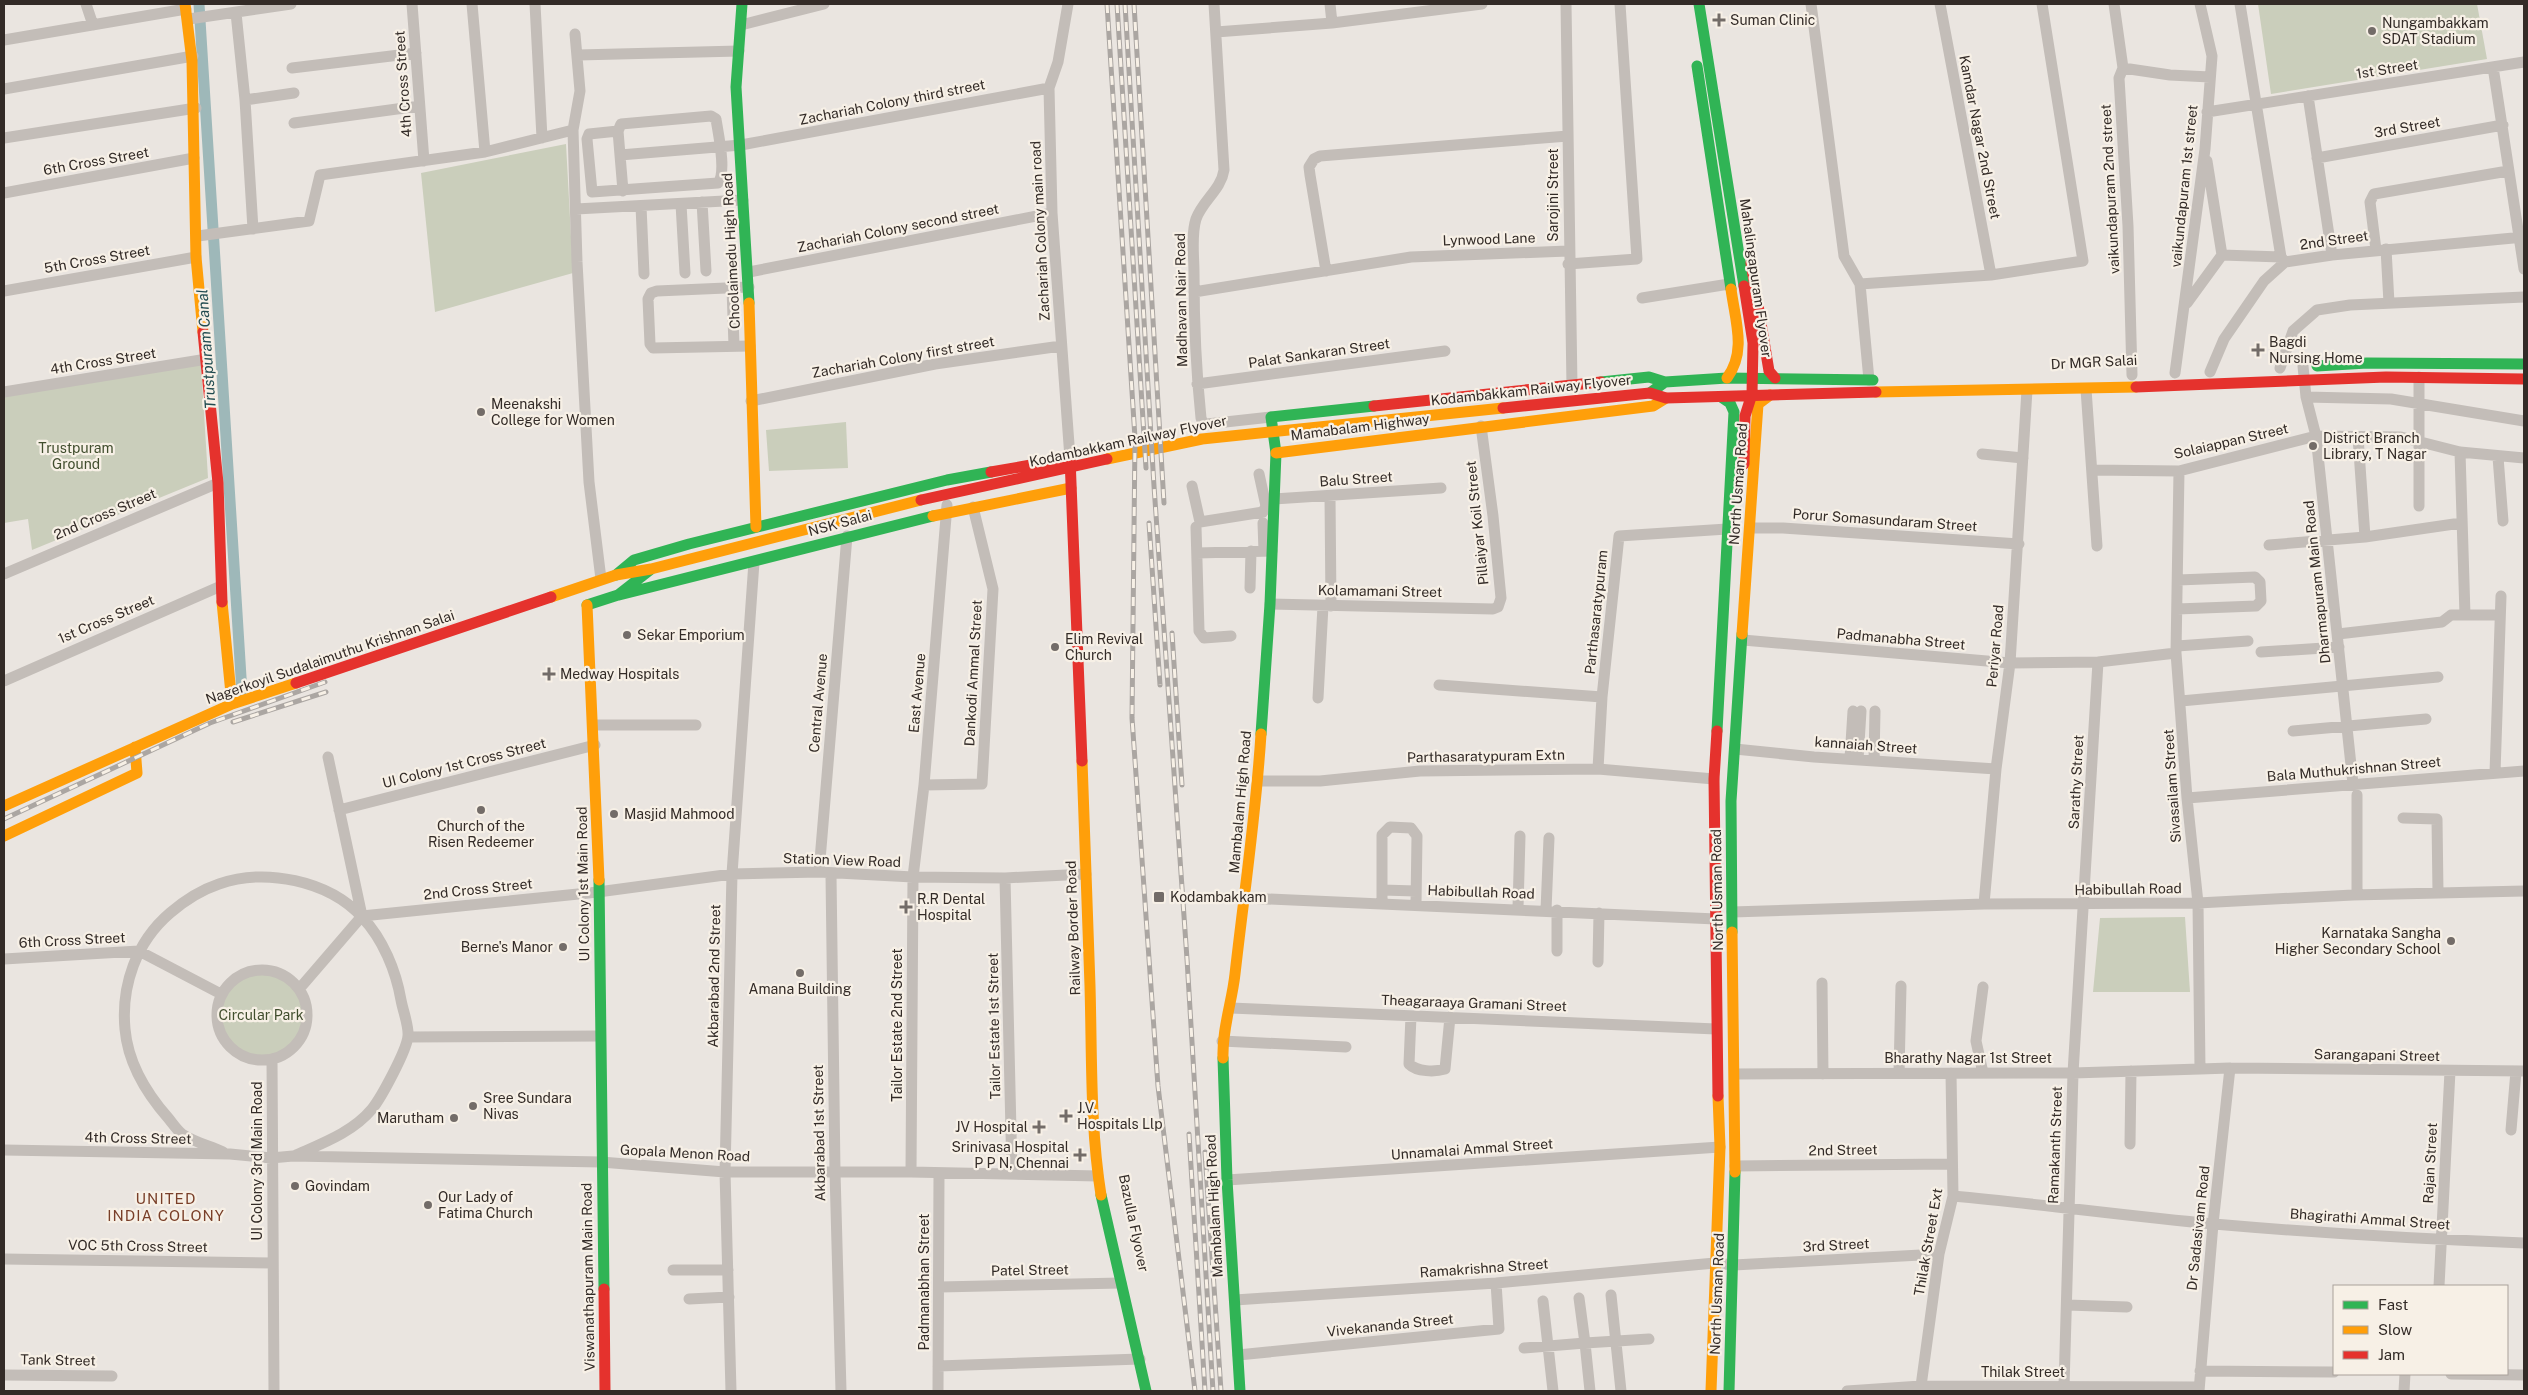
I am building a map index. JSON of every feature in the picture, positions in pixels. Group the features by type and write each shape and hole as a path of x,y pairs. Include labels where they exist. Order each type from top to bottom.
{"main road":[{"name":"Choolaimedu High Road","path":"742,4 736,87 741,146 742,200 749,272 751,400 756,527"},
{"path":"1688,4 1739,345 1736,366 1727,378"},
{"name":"Mahalingapuram Flyover","path":"1699,4 1753,343 1752,394 1745,416 1743,479 1727,739"},
{"path":"187,11 193,56 196,108 194,158 198,236 196,257 218,483 221,586 232,704"},
{"path":"1703,32 1715,50 1769,371 1775,378"},
{"path":"2276,368 2367,363 2524,364"},
{"path":"2205,372 2228,371"},
{"name":"Dr MGR Salai","path":"1665,382 1727,378 2027,381 2136,375"},
{"name":"Mamabalam Highway","path":"1665,382 1650,377 1271,417 1276,453 1653,406 1666,398"},
{"name":"Dr MGR Salai","path":"1666,398 2086,390 2303,379 2419,377 2524,379"},
{"name":"Kodambakkam Railway Flyover","path":"1648,393 1665,382"},
{"name":"Kodambakkam Railway Flyover","path":"616,575 656,568 910,502 1211,437 1648,393 1666,398"},
{"name":"North Usman Road","path":"1729,1391 1734,1265 1735,1166 1731,801 1758,404 1770,395"},
{"name":"North Usman Road","path":"1711,1391 1720,1147 1716,1028 1714,779 1734,412 1730,403 1721,397"},
{"path":"1387,406 1393,438"},
{"path":"1329,411 1334,445"},
{"path":"1733,438 1756,440"},
{"name":"Mambalam High Road","path":"1240,1391 1227,1180 1222,1041 1231,1008 1246,898 1258,781 1270,604 1268,551 1274,499 1276,453"},
{"path":"616,575 634,560 756,527 947,480 1070,458"},
{"name":"Railway Border Road","path":"1070,458 1092,1059 1090,1102 1098,1176 1146,1391"},
{"name":"NSK Salai","path":"587,605 618,595 754,562 847,536 947,512 1071,488"},
{"name":"Kodambakkam Railway Flyover","path":"618,595 656,568"},
{"name":"Nagerkoyil Sudalaimuthu Krishnan Salai","path":"4,806 232,704 457,630 616,575"},
{"name":"UI Colony 1st Main Road","path":"587,605 595,745 601,1162"},
{"path":"1717,747 1727,739 1736,749"},
{"path":"4,836 137,773 135,747"},
{"name":"Bazulla Flyover","path":"1092,1059 1110,1198 1129,1267 1136,1308 1155,1391"},
{"name":"Viswanathapuram Main Road","path":"601,1162 605,1391"}],"street":[{"path":"86,4 93,25"},
{"path":"4,40 187,11 217,16 291,4"},
{"name":"4th Cross Street","path":"412,4 424,162"},
{"path":"472,4 485,152"},
{"path":"535,4 542,138"},
{"path":"741,25 824,4"},
{"name":"Zachariah Colony main road","path":"1068,4 1058,62 1050,88 1052,213 1070,458"},
{"name":"Madhavan Nair Road","path":"1214,4 1224,170 1222,181 1201,209 1196,220 1194,292 1197,384 1203,423 1271,417"},
{"path":"1330,4 1332,23"},
{"path":"1216,32 1332,23 1482,4"},
{"name":"Sarojini Street","path":"1566,4 1568,264 1572,386"},
{"path":"1568,264 1637,259 1620,4"},
{"path":"1811,4 1844,256 1860,284 1869,380"},
{"name":"Kamdar Nagar 2nd Street","path":"1940,4 1991,275"},
{"path":"1860,284 1991,275 2083,261 2042,4"},
{"name":"vaikundapuram 2nd street","path":"2114,4 2123,68 2119,78 2136,375"},
{"name":"vaikundapuram 1st street","path":"2175,373 2186,304 2205,149 2212,56 2200,4"},
{"path":"2222,255 2283,260 2240,4"},
{"path":"236,13 245,100 253,229"},
{"path":"575,34 580,91 573,130 576,262 589,482 601,579"},
{"path":"578,55 740,52"},
{"path":"292,68 416,53"},
{"path":"4,89 193,56"},
{"name":"1st Street","path":"2207,112 2256,106 2524,62"},
{"path":"2493,67 2503,125 2508,171 2522,237 2524,269"},
{"path":"2123,68 2170,75 2210,77"},
{"name":"Zachariah Colony third street","path":"620,155 741,146 1050,88"},
{"path":"245,100 294,93"},
{"path":"2308,96 2332,255"},
{"path":"294,123 420,106"},
{"path":"4,138 196,108"},
{"path":"618,131 588,134 592,192 623,191 718,183 722,174 720,147 716,119 711,116 621,124 618,131 623,191"},
{"name":"3rd Street","path":"2317,158 2503,125"},
{"path":"198,236 309,221 320,175 485,152 573,130"},
{"path":"1326,271 1309,167 1314,159 1320,156 1568,136"},
{"path":"2186,304 2222,255 2205,149"},
{"name":"6th Cross Street","path":"4,193 194,158"},
{"path":"574,162 589,161"},
{"path":"2389,304 2381,250 2370,202 2374,194 2508,171"},
{"path":"576,209 742,200"},
{"path":"702,202 706,271"},
{"path":"681,204 685,273"},
{"path":"642,206 644,274"},
{"name":"Zachariah Colony second street","path":"749,272 1052,213"},
{"name":"2nd Street","path":"2205,372 2224,339 2264,281 2283,260 2522,237"},
{"name":"Lynwood Lane","path":"1194,292 1411,257 1568,251"},
{"name":"5th Cross Street","path":"4,291 196,257"},
{"path":"1642,298 1729,284"},
{"path":"749,287 657,291 650,293 648,299 650,344 654,348 750,346"},
{"path":"732,288 734,346"},
{"path":"2276,368 2293,330 2317,310 2524,297"},
{"name":"Zachariah Colony first street","path":"751,400 935,364 1061,346"},
{"name":"Palat Sankaran Street","path":"1197,384 1445,351"},
{"name":"4th Cross Street","path":"4,392 207,359"},
{"name":"Dharmapuram Main Road","path":"2303,366 2306,397 2316,436 2342,686 2355,789 2357,895"},
{"path":"2419,377 2419,506"},
{"name":"Periyar Road","path":"1984,904 1996,769 2010,663 2019,544 2027,390"},
{"path":"2086,390 2097,546"},
{"path":"2306,397 2391,399 2524,421"},
{"name":"Pillaiyar Koil Street","path":"1481,426 1493,516 1501,598 1498,606 1489,608"},
{"name":"Solaiappan Street","path":"2092,470 2179,471 2316,436 2400,437 2460,452 2524,458"},
{"path":"2358,437 2365,537"},
{"path":"2460,452 2465,615"},
{"path":"1982,454 2023,458"},
{"path":"2498,457 2503,521"},
{"name":"Sivasailam Street","path":"2179,471 2177,649 2187,798 2198,903 2200,1069"},
{"path":"1192,486 1198,519 1202,522 1263,512 1266,506 1259,474"},
{"name":"East Avenue","path":"913,877 924,785 947,512 947,480"},
{"name":"2nd Cross Street","path":"4,574 218,483"},
{"path":"1262,487 1275,484"},
{"name":"Balu Street","path":"1274,499 1441,488"},
{"path":"1318,698 1327,606 1330,496"},
{"name":"Dankodi Ammal Street","path":"924,785 982,784 993,589 973,507"},
{"path":"1197,553 1268,551 1263,523"},
{"path":"2269,545 2365,537 2461,523"},
{"path":"1196,528 1200,634 1204,638 1230,636"},
{"name":"Porur Somasundaram Street","path":"1750,528 1783,528 2019,544"},
{"name":"Parthasaratypuram","path":"1598,769 1602,698 1619,536 1727,529"},
{"name":"Central Avenue","path":"819,872 847,536"},
{"path":"1250,588 1251,551"},
{"name":"Akbarabad 2nd Street","path":"731,1391 725,1172 732,874 754,562"},
{"path":"2177,609 2256,606 2261,601 2260,582 2255,577 2178,580"},
{"name":"1st Cross Street","path":"4,680 221,586"},
{"path":"2496,773 2501,596"},
{"name":"Kolamamani Street","path":"1270,604 1489,608"},
{"path":"2338,634 2442,622 2451,615 2500,615"},
{"name":"Padmanabha Street","path":"1742,640 2010,663 2098,662 2177,649 2248,641"},
{"path":"2261,652 2339,647"},
{"name":"Sarathy Street","path":"2084,904 2098,662"},
{"path":"2181,701 2438,676"},
{"path":"1439,685 1602,698"},
{"path":"1854,760 1857,711"},
{"path":"1874,761 1876,711"},
{"path":"2293,731 2426,719"},
{"path":"594,725 696,724"},
{"name":"UI Colony 1st Cross Street","path":"339,810 595,745"},
{"name":"kannaiah Street","path":"1736,749 1854,760 1996,769"},
{"path":"328,757 362,916"},
{"name":"Parthasaratypuram Extn","path":"1258,781 1320,781 1420,771 1598,769 1714,779"},
{"name":"Bala Muthukrishnan Street","path":"2187,798 2355,789 2524,771"},
{"path":"2403,818 2438,819 2438,893"},
{"path":"1382,903 1382,835 1390,828 1411,828 1417,836 1416,904"},
{"path":"1518,908 1520,836"},
{"path":"1549,838 1552,910 1557,951"},
{"name":"Station View Road","path":"598,892 732,874 819,872 831,875 1005,878 1086,874"},
{"name":"Akbarabad 1st Street","path":"831,875 834,1172 841,1391"},
{"path":"230,1154 181,1134 160,1108 138,1078 126,1045 123,1010 128,980 139,951 160,922 185,900 219,884 257,877 296,881 323,890 362,916 381,942 398,983 408,1037 395,1070 372,1109 342,1135 293,1156"},
{"name":"Tailor Estate 2nd Street","path":"911,1172 913,877"},
{"name":"Tailor Estate 1st Street","path":"1005,878 1012,1174"},
{"path":"1382,890 1416,890"},
{"name":"Habibullah Road","path":"1732,912 1984,904 2198,903 2357,895 2524,891"},
{"name":"2nd Cross Street","path":"362,916 598,892"},
{"name":"Habibullah Road","path":"1246,898 1518,908 1716,919"},
{"name":"Ramakanth Street","path":"2064,1387 2073,1072 2084,904"},
{"path":"1598,962 1599,912"},
{"path":"300,988 362,916"},
{"name":"6th Cross Street","path":"4,959 139,951 221,994"},
{"path":"263,969 281,973 300,988 307,1004 307,1025 295,1046 272,1059 254,1060 233,1050 220,1033 216,1012 221,994 237,976 263,969"},
{"path":"1822,983 1823,1074"},
{"path":"1899,1073 1901,986"},
{"path":"1982,1073 1976,1041 1983,987"},
{"name":"Theagaraaya Gramani Street","path":"1231,1008 1716,1028"},
{"path":"1411,1016 1409,1064 1419,1070 1445,1069 1450,1017"},
{"path":"408,1037 600,1036"},
{"path":"1222,1041 1346,1047"},
{"name":"UI Colony 3rd Main Road","path":"272,1059 271,1158 274,1391"},
{"path":"2200,1069 2230,1068"},
{"name":"Sarangapani Street","path":"2230,1068 2520,1071"},
{"name":"Dr Sadasivam Road","path":"2199,1389 2213,1224 2230,1068"},
{"name":"Bharathy Nagar 1st Street","path":"1735,1074 1982,1073 2200,1069"},
{"path":"2130,1071 2130,1144"},
{"name":"Rajan Street","path":"2439,1285 2450,1071"},
{"path":"2511,1130 2520,1071"},
{"name":"Thilak Street Ext","path":"1921,1386 1939,1254 1953,1196 1951,1073"},
{"name":"Unnamalai Ammal Street","path":"1227,1180 1720,1147"},
{"name":"4th Cross Street","path":"4,1150 230,1154 271,1158"},
{"name":"Gopala Menon Road","path":"271,1158 293,1156 601,1162 725,1172 911,1172 1098,1176"},
{"name":"2nd Street","path":"1735,1166 1952,1164"},
{"name":"Padmanabhan Street","path":"938,1391 940,1287 939,1174"},
{"name":"Bhagirathi Ammal Street","path":"1953,1196 2068,1206 2213,1224 2441,1240 2524,1242"},
{"name":"3rd Street","path":"1734,1265 1939,1254"},
{"name":"VOC 5th Cross Street","path":"4,1259 272,1263"},
{"name":"Ramakrishna Street","path":"1235,1300 1496,1283 1715,1263 1734,1265"},
{"path":"673,1270 728,1270"},
{"name":"Patel Street","path":"940,1287 1121,1283"},
{"name":"Vivekananda Street","path":"1238,1355 1499,1329 1496,1283"},
{"path":"1611,1295 1621,1391"},
{"path":"689,1299 729,1297"},
{"path":"1579,1298 1590,1391"},
{"path":"1543,1300 1553,1391"},
{"path":"2067,1305 2127,1307"},
{"path":"1524,1348 1649,1339"},
{"path":"938,1366 1140,1359"},
{"path":"2200,1371 2333,1372"},
{"name":"Tank Street","path":"4,1375 112,1376"},
{"path":"2404,1391 2405,1375"},
{"path":"2508,1375 2524,1375"},
{"name":"Thilak Street","path":"1847,1391 1921,1386 2199,1389"}],"green space":[{"name":"Nungambakkam SDAT Stadium","path":"2258,4 2477,4 2487,59 2271,94"},
{"path":"566,144 573,273 435,312 421,173"},
{"name":"Trustpuram Ground","path":"201,364 208,478 32,550 28,519 4,523 4,397"},
{"path":"846,422 848,468 769,471 766,430"},
{"path":"2185,917 2190,992 2093,992 2100,918"},
{"name":"Circular Park","path":"262,974 278,977 291,986 300,999 303,1015 300,1031 291,1044 278,1053 262,1056 246,1053 233,1044 224,1031 221,1015 224,999 233,986 246,977"}],"waterway":[{"name":"Trustpuram Canal","path":"199,4 242,693"}],"railway":[{"path":"1107,4 1135,438 1132,718 1158,1086 1195,1391"},
{"path":"1117,4 1146,468"},
{"path":"1125,4 1154,486 1187,959 1213,1391"},
{"path":"1134,4 1164,503"},
{"path":"1149,523 1160,685"},
{"path":"1172,633 1182,785"},
{"path":"4,819 210,723 325,682"},
{"path":"233,722 326,692"},
{"path":"1189,1134 1205,1391"},
{"path":"1205,1152 1221,1391"}],"traffic: fast":[{"path":"742,4 736,87 749,303"},
{"path":"1699,4 1744,286"},
{"path":"1697,66 1731,289"},
{"path":"2317,366 2367,363 2524,364"},
{"path":"1601,382 1649,377 1665,382"},
{"path":"1650,393 1665,382 1727,378 1873,380"},
{"path":"1717,731 1734,412 1730,403 1721,397"},
{"path":"1261,734 1270,604 1276,453 1271,417 1374,406"},
{"path":"616,575 634,560 689,544 947,480 991,472"},
{"path":"619,595 933,516"},
{"path":"587,605 618,595 650,570"},
{"path":"1732,932 1731,801 1742,634"},
{"path":"599,880 604,1289"},
{"path":"1223,1058 1227,1180 1240,1391"},
{"path":"1729,1391 1735,1172"},
{"path":"1101,1195 1146,1391"}],"traffic: slow":[{"path":"185,4 192,61 196,257 203,332"},
{"path":"1727,378 1737,357 1738,346 1737,324 1731,289"},
{"path":"749,303 756,527"},
{"path":"1876,392 2136,387"},
{"path":"1742,634 1758,404 1770,395"},
{"path":"1276,453 1653,406 1666,398"},
{"path":"1107,459 1202,439 1503,408"},
{"path":"933,516 1071,488"},
{"path":"551,597 616,575 651,569 921,500"},
{"path":"222,602 232,704"},
{"path":"587,605 599,880"},
{"path":"4,806 232,704 296,683"},
{"path":"1223,1058 1224,1037 1234,984 1250,854 1261,734"},
{"path":"4,836 137,773 135,747"},
{"path":"1082,761 1093,1117 1101,1195"},
{"path":"1732,932 1735,1172"},
{"path":"1711,1391 1720,1147 1718,1096"}],"traffic: jam":[{"path":"1751,263 1769,371 1775,378"},
{"path":"1744,286 1753,343 1752,394 1745,416 1744,464"},
{"path":"203,332 218,483 222,602"},
{"path":"2136,387 2386,377 2524,379"},
{"path":"1374,406 1601,382"},
{"path":"1503,408 1650,393 1666,398 1876,392"},
{"path":"991,472 1070,458 1082,761"},
{"path":"921,500 1107,459"},
{"path":"296,683 551,597"},
{"path":"1717,731 1714,779 1718,1096"},
{"path":"604,1289 605,1391"}],"place":[{"name":"Suman Clinic","path":"1719,20"},
{"name":"Nungambakkam SDAT Stadium","path":"2372,31"},
{"name":"Bagdi Nursing Home","path":"2258,350"},
{"name":"Meenakshi College for Women","path":"481,412"},
{"name":"District Branch Library, T Nagar","path":"2313,446"},
{"name":"Sekar Emporium","path":"627,635"},
{"name":"Elim Revival Church","path":"1055,647"},
{"name":"Medway Hospitals","path":"549,674"},
{"name":"Church of the Risen Redeemer","path":"481,810"},
{"name":"Masjid Mahmood","path":"614,814"},
{"name":"Kodambakkam","path":"1159,897"},
{"name":"R.R Dental Hospital","path":"906,907"},
{"name":"Karnataka Sangha Higher Secondary School","path":"2451,941"},
{"name":"Berne's Manor","path":"563,947"},
{"name":"Amana Building","path":"800,973"},
{"name":"Sree Sundara Nivas","path":"473,1106"},
{"name":"J.V. Hospitals Llp","path":"1066,1116"},
{"name":"Marutham","path":"454,1118"},
{"name":"JV Hospital","path":"1039,1127"},
{"name":"Srinivasa Hospital P P N, Chennai","path":"1080,1155"},
{"name":"Govindam","path":"295,1186"},
{"name":"Our Lady of Fatima Church","path":"428,1205"}],"district":[{"name":"UNITED INDIA COLONY","path":"166,1206"}]}
